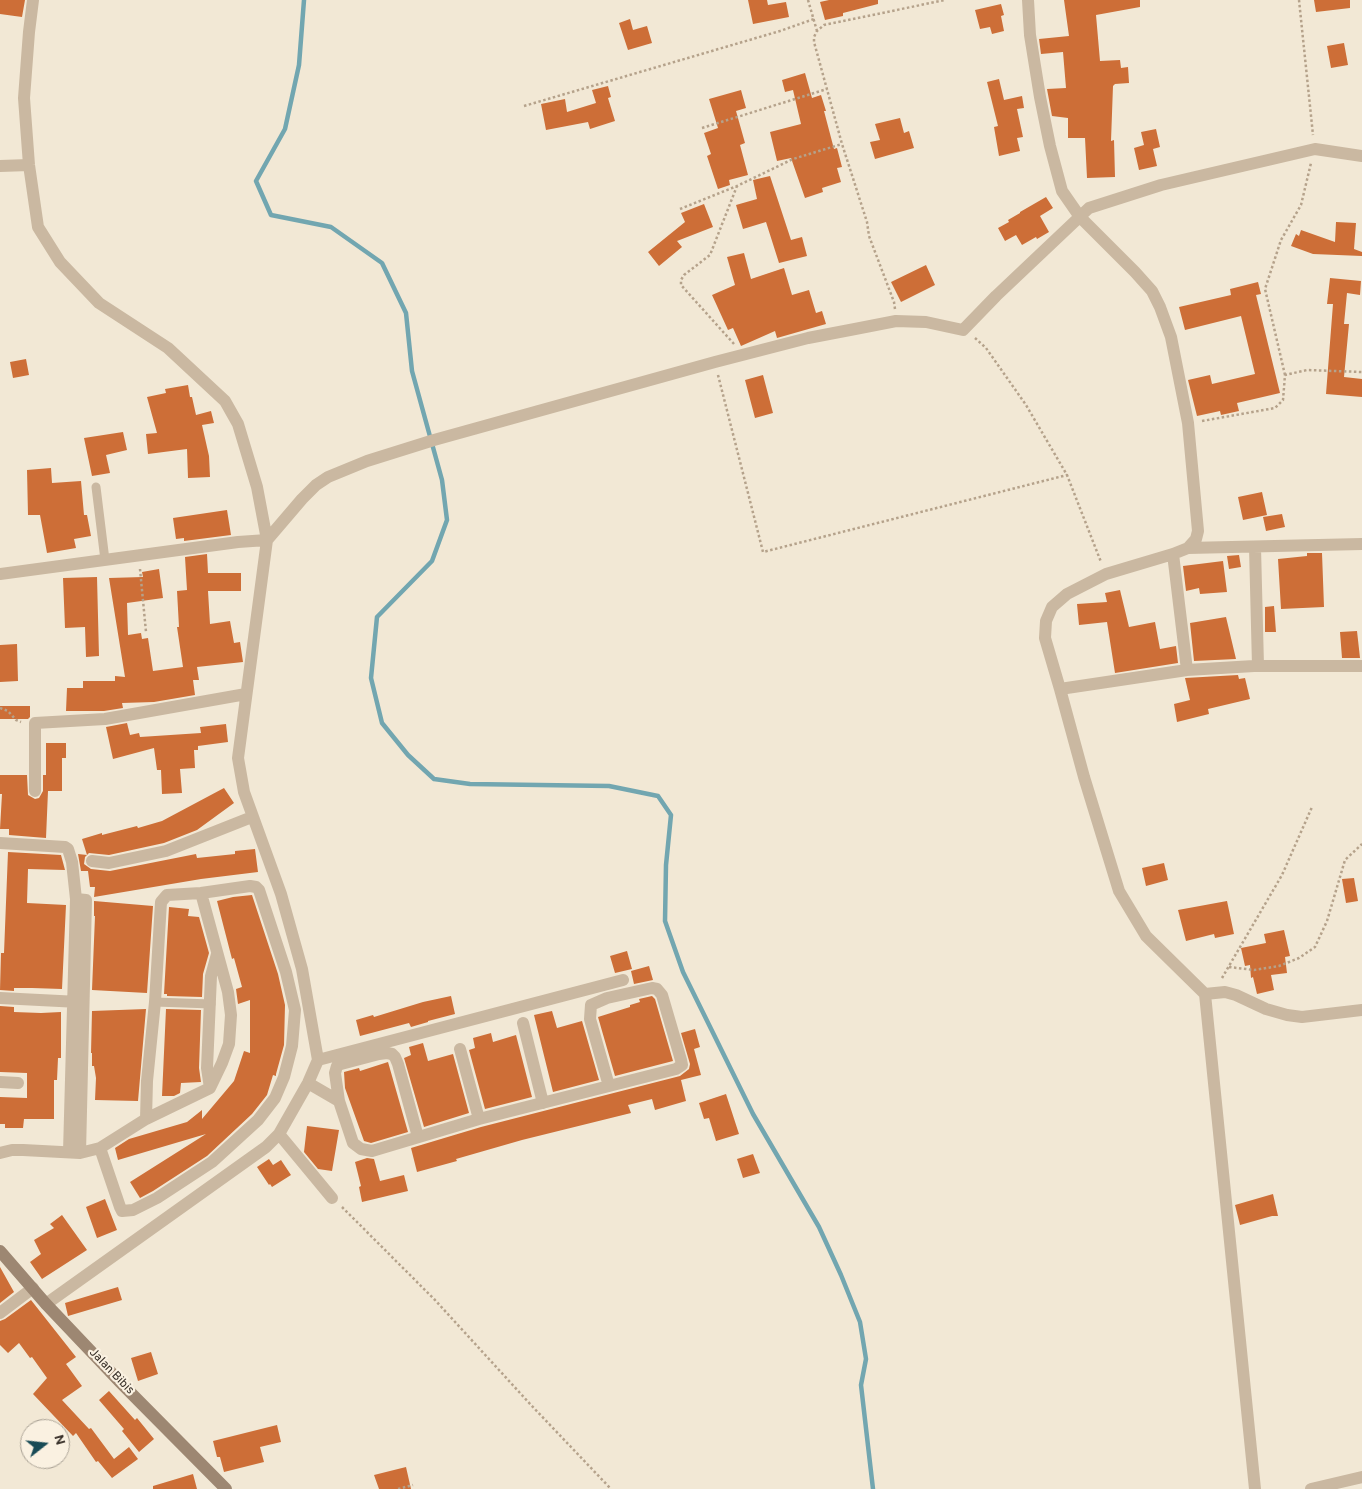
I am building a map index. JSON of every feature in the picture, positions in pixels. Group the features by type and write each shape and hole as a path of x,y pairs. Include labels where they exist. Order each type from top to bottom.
{"main road":[{"name":"Jalan Bibis","path":"0,1251 46,1304 120,1382 226,1489"}],"street":[{"path":"33,0 24,98 28,165 38,227 60,262 99,303 168,348 225,401 238,424 257,487 267,540 238,758 244,792 281,894 302,969 318,1060 308,1083 279,1134 266,1147 46,1304"},
{"path":"1028,0 1032,44 1050,146 1062,192 1080,217 1152,291 1171,337 1188,423 1198,531 1196,539 1188,548"},
{"path":"0,574 238,542 267,540 302,499 328,477 367,461 412,446 808,338 896,320 926,322 963,330 1089,208 1161,185 1315,149 1362,156"},
{"path":"0,166 28,165"},
{"path":"1255,1489 1209,993 1146,936 1119,890 1084,777 1045,638 1046,621 1052,607 1067,594 1106,574 1188,548 1362,544"},
{"path":"1255,547 1258,666"},
{"path":"1174,554 1187,670"},
{"path":"1060,689 1187,670 1258,666 1362,666"},
{"path":"35,791 36,723 105,719 246,694"},
{"path":"92,861 110,863 166,851 252,817"},
{"path":"0,842 61,846 68,849 72,862 76,899 86,900 78,1002 75,1153"},
{"path":"100,1148 122,1211 132,1210 157,1198 212,1162 258,1120 275,1098 284,1077 292,1046 295,1010 286,972 259,890 250,886 201,894 167,895 161,902 155,1002 147,1081 146,1119"},
{"path":"0,1153 23,1150 75,1153 100,1148 146,1119 210,1088 229,1044 230,1015 228,992 201,894"},
{"path":"210,1088 207,1068 212,976 217,953"},
{"path":"318,1060 623,980"},
{"path":"418,1137 398,1064 392,1054 379,1054 338,1066 335,1073 338,1101 354,1143 361,1149 372,1151 479,1119 676,1069 682,1065 662,996 657,989 652,988 607,998 591,1005 590,1019 609,1086"},
{"path":"1209,993 1225,992 1266,1009 1302,1017 1362,1010"},
{"path":"0,998 78,1002"},
{"path":"523,1023 544,1103"},
{"path":"460,1050 479,1119"},
{"path":"0,1082 18,1083"},
{"path":"308,1083 338,1101"},
{"path":"279,1134 332,1198"},
{"path":"0,1313 33,1288"},
{"path":"1311,1489 1362,1477"}],"lane":[{"path":"96,487 105,560"},
{"path":"155,1002 211,1004"}],"path":[{"path":"808,0 817,31 814,42 842,144 867,222 869,236 894,302 896,320"},
{"path":"817,31 824,26 836,22 945,0"},
{"path":"1188,423 1275,408 1283,400 1285,375 1265,289 1281,240 1301,205 1315,149 1299,0"},
{"path":"524,106 780,31 814,19"},
{"path":"702,128 828,89"},
{"path":"680,209 737,186 793,159 842,144"},
{"path":"737,186 710,255 684,275 681,285 744,355"},
{"path":"963,330 986,348 1026,404 1067,475 1106,574"},
{"path":"715,362 763,552 1067,475"},
{"path":"1285,375 1307,370 1362,372"},
{"path":"138,555 146,632"},
{"path":"0,708 8,711 16,720 24,724 36,723"},
{"path":"1209,993 1229,968 1282,876 1312,807"},
{"path":"1229,968 1254,970 1279,966 1299,958 1315,947 1327,921 1345,860 1362,844"},
{"path":"332,1198 435,1300 531,1406 611,1489"},
{"path":"398,1489 413,1485"}],"building":[{"path":"0,0 25,0 22,17 0,14"},
{"path":"748,0 767,0 768,5 786,2 789,17 753,24"},
{"path":"829,0 878,0 878,4 825,20 820,2"},
{"path":"1064,0 1140,0 1140,7 1096,15 1100,61 1120,60 1121,68 1128,67 1129,83 1115,84 1113,86 1111,141 1114,140 1115,177 1087,178 1085,138 1068,138 1068,118 1052,116 1047,89 1066,88 1063,52 1041,54 1039,39 1069,36"},
{"path":"1314,0 1350,0 1350,8 1316,12"},
{"path":"1001,4 1004,15 1001,16 1004,31 992,34 990,27 980,29 975,10"},
{"path":"630,19 633,30 647,26 652,43 628,50 619,23"},
{"path":"1344,43 1348,65 1331,68 1327,46"},
{"path":"805,73 812,98 821,95 834,149 837,148 842,167 837,168 841,182 822,188 823,192 805,198 791,158 777,161 770,132 801,124 793,90 785,92 782,80"},
{"path":"999,79 1004,100 1022,96 1024,108 1017,109 1023,137 1017,138 1020,151 999,156 994,127 998,126 987,82"},
{"path":"608,86 611,97 608,98 615,121 590,129 588,122 546,130 541,104 565,99 567,112 596,103 592,90"},
{"path":"741,90 746,108 736,111 745,143 740,145 748,175 729,180 730,185 718,189 707,156 711,154 704,133 718,128 709,99"},
{"path":"900,118 904,133 909,131 914,148 875,159 870,142 880,140 875,124"},
{"path":"1156,129 1160,147 1153,149 1157,166 1139,170 1134,148 1144,145 1141,132"},
{"path":"770,176 791,240 802,237 807,256 779,263 766,222 743,229 736,205 757,199 753,180"},
{"path":"1046,197 1053,208 1040,216 1049,232 1022,245 1016,235 1005,241 998,228 1009,222 1008,220 1020,212"},
{"path":"704,204 713,227 677,241 682,247 659,266 648,252 685,222 681,213"},
{"path":"1336,222 1356,223 1354,249 1362,252 1362,256 1313,254 1291,246 1296,234 1299,236 1301,230 1335,242"},
{"path":"744,253 751,279 784,268 792,295 809,290 816,313 822,311 826,324 777,338 775,331 741,346 733,328 728,330 712,295 735,285 727,257"},
{"path":"926,265 935,285 901,302 891,282"},
{"path":"1330,278 1361,281 1360,295 1347,293 1344,324 1349,324 1344,377 1362,379 1362,397 1326,394 1333,304 1327,304"},
{"path":"1258,282 1261,294 1256,295 1280,393 1237,403 1239,411 1221,415 1220,411 1197,416 1188,380 1210,375 1212,384 1255,374 1241,316 1185,330 1179,307 1231,295 1230,289"},
{"path":"26,359 29,375 13,378 10,362"},
{"path":"763,375 773,413 755,418 745,380"},
{"path":"188,385 196,415 211,411 214,423 202,425 209,456 210,477 188,478 187,449 148,454 146,434 157,433 147,397 166,393 165,389"},
{"path":"123,432 127,450 106,455 110,473 92,476 84,438"},
{"path":"51,468 52,483 81,481 84,515 87,515 91,536 74,539 76,548 47,553 40,515 28,515 27,470"},
{"path":"1262,492 1267,515 1243,520 1238,497"},
{"path":"227,510 231,535 184,541 184,538 176,539 173,518"},
{"path":"1282,514 1285,527 1266,531 1263,517"},
{"path":"1307,553 1322,553 1324,607 1281,609 1278,559 1307,556"},
{"path":"207,554 208,573 241,573 241,591 208,591 210,624 230,621 234,643 240,642 243,662 197,667 199,680 193,680 195,695 154,702 122,703 123,708 104,711 66,711 67,688 83,688 83,681 115,681 115,676 125,677 109,578 143,577 142,572 159,569 163,598 127,603 128,635 141,633 142,639 148,638 153,671 183,667 177,627 179,627 177,591 187,590 185,557"},
{"path":"1239,555 1241,567 1229,569 1227,556"},
{"path":"1223,561 1227,592 1200,594 1199,588 1186,591 1183,566"},
{"path":"97,577 99,656 86,657 85,627 65,628 63,578"},
{"path":"1120,590 1129,627 1155,622 1160,649 1176,646 1178,663 1115,673 1107,622 1079,625 1077,604 1107,602 1105,593"},
{"path":"1274,606 1276,632 1265,632 1265,607"},
{"path":"1226,617 1236,659 1194,661 1190,623"},
{"path":"1357,631 1360,658 1342,658 1340,632"},
{"path":"17,644 18,681 0,682 0,645"},
{"path":"1238,675 1239,679 1245,678 1250,699 1208,709 1209,714 1177,722 1174,704 1190,700 1185,678"},
{"path":"0,706 30,706 30,717 28,719 0,719"},
{"path":"127,723 130,735 139,733 140,737 201,733 200,727 226,724 228,742 198,746 198,750 194,750 195,768 180,769 182,793 162,794 161,770 157,770 154,748 113,759 106,727"},
{"path":"46,743 66,743 66,758 62,758 62,791 48,791 46,838 9,835 9,829 0,829 2,794 0,794 0,775 27,775 28,795 35,799 39,798 43,791 43,775 46,775"},
{"path":"224,788 234,803 197,830 164,843 109,855 89,853 87,855 82,839 137,826 138,828 162,821"},
{"path":"255,849 258,872 201,879 94,897 95,887 90,887 88,871 81,871 78,854 87,855 84,864 91,869 110,871 196,854 197,858 235,854 235,851"},
{"path":"8,852 61,855 65,870 28,869 27,903 66,905 62,989 14,988 14,991 0,990 1,953 4,953"},
{"path":"1164,863 1168,880 1146,886 1142,868"},
{"path":"1354,878 1358,901 1346,903 1342,879"},
{"path":"252,895 278,974 285,1005 284,1045 276,1076 273,1075 267,1095 252,1114 207,1156 140,1198 130,1182 206,1134 118,1160 115,1148 129,1139 187,1122 202,1110 202,1119 234,1081 244,1051 250,1053 250,1000 238,1004 236,989 242,987 234,958 232,959 217,901"},
{"path":"94,901 153,906 147,993 92,990"},
{"path":"1227,901 1234,934 1215,938 1214,934 1186,941 1178,910"},
{"path":"169,907 189,909 188,916 199,917 209,953 203,974 202,997 167,996 167,994 164,994"},
{"path":"1284,930 1290,956 1285,957 1287,973 1271,975 1274,990 1257,994 1253,977 1251,978 1250,965 1245,966 1241,948 1266,943 1264,934"},
{"path":"627,951 632,969 615,973 610,956"},
{"path":"649,966 653,980 634,984 631,971"},
{"path":"451,996 455,1014 411,1027 409,1023 360,1036 356,1020 373,1015 374,1017 423,1002"},
{"path":"652,996 655,999 673,1061 615,1076 598,1017 630,1007 630,1005 640,1002 639,999"},
{"path":"0,1006 14,1007 14,1012 61,1012 61,1058 58,1058 57,1080 54,1080 54,1119 24,1119 23,1128 5,1128 5,1124 0,1124 0,1097 27,1098 27,1073 0,1072"},
{"path":"146,1009 138,1101 95,1100 96,1078 94,1066 92,1066 91,1053 92,1011"},
{"path":"166,1009 201,1010 199,1068 201,1082 181,1083 180,1093 174,1096 162,1096"},
{"path":"552,1011 557,1028 582,1021 599,1080 553,1092 534,1015"},
{"path":"695,1029 700,1047 694,1049 701,1075 681,1080 686,1101 655,1110 652,1099 628,1105 631,1113 522,1140 417,1172 411,1148 481,1127 680,1076 689,1069 690,1064 681,1033"},
{"path":"491,1033 493,1042 516,1035 532,1097 485,1109 469,1050 475,1048 473,1038"},
{"path":"423,1043 428,1061 453,1054 469,1113 424,1127 404,1058 411,1055 409,1047"},
{"path":"388,1062 408,1132 371,1143 364,1141 345,1088 344,1072 359,1068 360,1071"},
{"path":"726,1094 739,1134 716,1141 709,1118 704,1119 699,1103"},
{"path":"307,1126 339,1130 332,1171 318,1169 304,1152"},
{"path":"753,1154 760,1173 743,1178 737,1159"},
{"path":"367,1158 374,1159 380,1181 404,1175 408,1191 362,1202 359,1187 361,1186 355,1162"},
{"path":"269,1159 273,1165 281,1160 291,1175 272,1187 257,1167"},
{"path":"1273,1194 1278,1216 1240,1225 1235,1205"},
{"path":"105,1199 117,1230 97,1238 86,1207"},
{"path":"62,1215 87,1250 42,1279 30,1262 41,1254 34,1240 54,1228 50,1224"},
{"path":"0,1267 14,1292 0,1303"},
{"path":"118,1287 122,1300 68,1316 65,1303"},
{"path":"31,1300 76,1357 66,1364 82,1386 62,1400 89,1429 91,1428 114,1459 129,1447 138,1459 112,1478 98,1461 96,1462 76,1433 73,1436 70,1433 70,1419 57,1419 33,1394 47,1378 32,1357 30,1358 19,1343 8,1353 0,1345 0,1321"},
{"path":"151,1352 158,1374 138,1381 131,1358"},
{"path":"109,1391 135,1420 137,1418 154,1439 139,1452 122,1431 124,1429 99,1400"},
{"path":"277,1425 281,1442 260,1447 264,1462 224,1472 220,1457 217,1457 213,1441"},
{"path":"406,1467 411,1489 379,1489 374,1475"},
{"path":"193,1474 197,1489 153,1489 153,1486"}],"waterway":[{"path":"304,0 299,65 285,129 256,181 271,215 331,227 382,263 406,313 412,371 442,480 447,520 432,561 377,617 371,678 382,723 408,755 434,779 470,784 609,786 658,796 671,815 666,865 665,921 683,972 753,1114 819,1227 860,1322 866,1359 861,1385 873,1489"}]}
